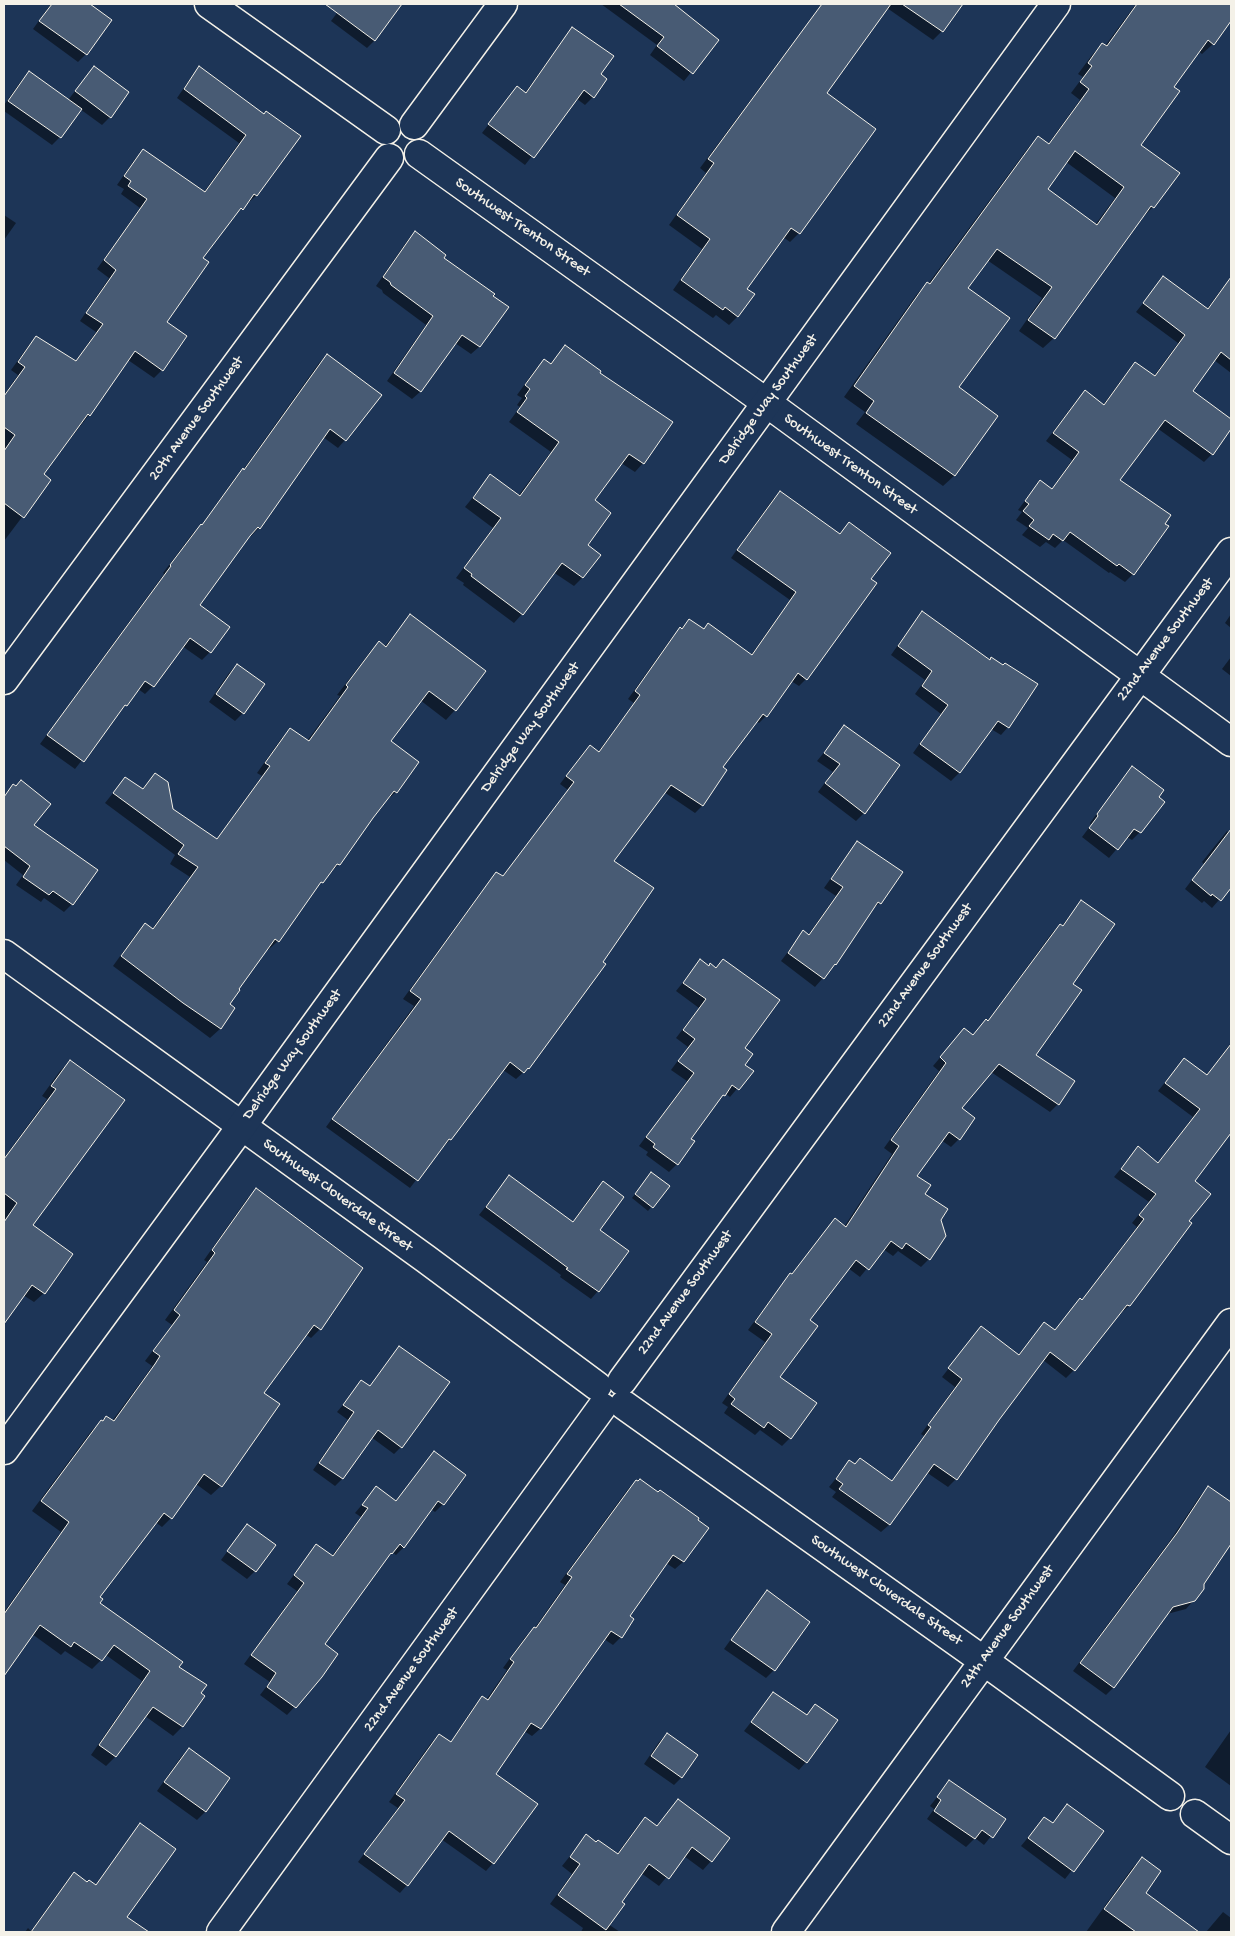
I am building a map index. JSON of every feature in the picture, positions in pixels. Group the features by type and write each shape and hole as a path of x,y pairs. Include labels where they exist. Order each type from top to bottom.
{"street":[{"path":"209,4 386,130"},
{"path":"414,125 503,4"},
{"name":"Delridge Way Southwest","path":"4,1450 242,1127 1056,4"},
{"path":"398,122 414,125 422,135 423,142 419,154 413,160 400,163 389,158 382,146 382,139 386,130 398,122"},
{"name":"Southwest Trenton Street","path":"419,154 767,403 1231,742"},
{"name":"20th Avenue Southwest","path":"4,680 389,158"},
{"name":"22nd Avenue Southwest","path":"221,1932 611,1395 1231,552"},
{"name":"Southwest Cloverdale Street","path":"4,954 611,1395 1170,1796"},
{"name":"24th Avenue Southwest","path":"786,1932 1231,1323"},
{"path":"1195,1814 1231,1840"}],"building":[{"path":"52,4 90,4 112,20 87,55 39,21"},
{"path":"325,4 402,4 375,41"},
{"path":"619,4 674,4 719,40 693,74 657,46 664,37"},
{"path":"822,4 891,4 827,93 876,129 800,234 791,228 747,289 755,294 738,317 725,307 723,310 681,280 710,239 677,215 714,163 708,159"},
{"path":"902,4 963,4 943,32"},
{"path":"1137,4 1231,4 1231,21 1214,45 1208,40 1174,87 1180,91 1141,145 1180,173 1154,208 1151,206 1055,339 1028,320 1052,287 997,249 968,288 1010,318 959,387 998,416 955,476 866,413 874,401 854,386 927,282 930,284 1038,136 1049,144 1089,89 1080,82 1092,66 1088,63 1102,43 1107,46","holes":["1075,151 1124,187 1097,225 1048,189"]},
{"path":"572,27 614,56 601,74 607,79 594,98 584,90 534,158 488,124 517,86 526,93"},
{"path":"94,66 129,92 111,118 75,91"},
{"path":"199,66 264,114 266,111 301,136 257,196 254,194 243,210 241,208 203,258 209,262 167,322 187,336 163,371 135,351 90,416 88,414 44,474 51,480 24,518 4,503 4,451 15,435 4,427 4,396 25,367 18,362 36,336 76,361 103,324 86,313 116,270 104,260 147,199 128,186 131,181 124,176 143,149 205,192 246,135 184,89"},
{"path":"29,71 82,109 61,138 8,101"},
{"path":"415,231 446,255 444,258 495,294 493,296 509,307 480,347 462,335 421,392 394,373 433,316 383,277"},
{"path":"1163,276 1208,309 1231,277 1231,360 1221,352 1193,391 1231,419 1231,429 1213,455 1165,420 1120,480 1171,515 1165,524 1169,526 1134,575 1119,564 1117,566 1070,532 1063,541 1053,534 1049,540 1029,526 1034,520 1023,511 1029,504 1025,501 1040,480 1052,489 1079,452 1053,433 1085,390 1104,405 1135,362 1155,376 1185,335 1143,303"},
{"path":"565,345 601,371 600,373 673,422 644,464 629,454 595,500 611,513 588,545 601,555 583,578 562,563 523,615 471,576 472,574 464,568 501,518 473,498 490,474 520,496 559,442 517,412 527,398 525,396 530,389 525,385 544,359 551,364"},
{"path":"327,354 382,395 346,441 330,429 260,529 258,527 250,536 200,605 230,627 211,653 190,638 154,687 145,681 127,706 125,705 84,762 47,735 170,565 202,525 243,468 244,470"},
{"path":"780,491 840,534 849,522 891,553 871,579 877,583 807,680 798,673 767,717 763,714 723,767 727,770 703,806 671,785 614,861 654,888 603,962 606,964 529,1069 524,1073 510,1062 418,1181 332,1119 421,999 410,991 496,872 503,876 574,782 566,776 590,745 599,752 640,695 635,691 680,627 682,629 689,619 704,629 708,623 752,655 796,592 737,550"},
{"path":"922,611 990,660 991,657 1003,665 1005,663 1038,684 1009,728 998,721 960,773 920,744 948,705 922,686 932,671 898,646"},
{"path":"410,614 486,671 456,711 429,691 391,741 419,762 397,793 394,791 373,818 340,865 337,864 323,883 321,882 279,942 275,939 230,1004 235,1008 221,1029 121,956 145,923 153,929 198,867 178,854 184,845 113,793 125,777 143,789 155,773 168,782 173,809 217,839 270,766 265,763 290,728 309,741 348,687 346,685 379,641 386,647"},
{"path":"237,664 265,684 244,714 216,694"},
{"path":"844,725 900,765 865,814 825,783 840,764 824,753"},
{"path":"1132,766 1164,790 1159,797 1165,802 1141,833 1134,829 1118,850 1089,828"},
{"path":"21,780 51,804 34,825 98,870 73,905 53,891 49,895 23,877 30,866 4,846 4,797 13,784 16,786"},
{"path":"1231,829 1231,888 1221,901 1212,894 1211,896 1192,880"},
{"path":"857,841 903,872 881,904 878,902 836,965 824,979 788,953 803,930 809,935 843,887 831,879"},
{"path":"1081,900 1115,924 1073,984 1082,990 1036,1055 1075,1081 1059,1105 999,1064 962,1108 975,1118 960,1140 949,1132 917,1176 931,1185 925,1194 948,1209 941,1220 946,1236 930,1260 906,1243 902,1249 891,1241 869,1270 856,1260 810,1320 818,1326 780,1377 817,1403 791,1439 768,1422 764,1428 731,1404 735,1399 729,1394 772,1334 755,1322 790,1273 792,1274 835,1218 846,1227 899,1146 891,1140 946,1063 940,1057 964,1028 973,1035 986,1019 988,1021 1060,924 1063,926"},
{"path":"700,959 709,966 710,963 716,968 723,959 780,1000 745,1048 753,1054 745,1065 754,1071 739,1090 732,1085 725,1096 723,1095 691,1139 695,1141 678,1165 653,1147 655,1144 646,1137 694,1073 678,1061 695,1039 683,1030 706,999 683,983"},
{"path":"1231,1044 1231,1133 1195,1181 1211,1194 1189,1221 1192,1223 1130,1306 1127,1305 1075,1371 1050,1352 957,1480 934,1464 890,1525 839,1489 843,1484 836,1479 849,1460 855,1464 860,1458 892,1481 931,1427 928,1425 962,1379 948,1368 981,1326 1019,1355 1044,1322 1055,1330 1080,1298 1082,1300 1144,1219 1139,1215 1156,1194 1121,1169 1138,1146 1158,1163 1200,1109 1165,1083 1184,1058 1207,1075"},
{"path":"70,1060 125,1100 33,1225 73,1254 45,1294 32,1285 4,1324 4,1222 17,1203 4,1193 4,1159 56,1089 51,1086"},
{"path":"651,1172 670,1186 653,1208 635,1194"},
{"path":"509,1175 573,1222 603,1181 624,1197 600,1230 629,1251 599,1292 486,1207"},
{"path":"256,1188 363,1268 321,1330 314,1325 264,1393 280,1404 222,1487 204,1474 172,1519 164,1513 100,1597 103,1599 100,1603 183,1662 179,1667 207,1685 201,1693 205,1696 183,1727 153,1707 116,1757 99,1745 150,1671 114,1645 102,1661 74,1642 71,1647 40,1625 4,1676 4,1614 69,1522 41,1501 101,1420 103,1421 106,1416 114,1421 155,1364 160,1356 153,1351 180,1315 174,1310 215,1253 212,1250"},
{"path":"399,1346 450,1382 402,1448 378,1430 343,1479 319,1463 354,1412 343,1405 361,1380 370,1386"},
{"path":"434,1451 466,1475 444,1505 438,1501 404,1548 400,1544 391,1553 325,1644 338,1654 296,1708 267,1687 276,1673 251,1655 304,1583 294,1575 316,1544 333,1556 368,1508 362,1505 376,1486 396,1501"},
{"path":"640,1479 658,1492 660,1490 699,1518 698,1520 709,1528 684,1562 673,1555 630,1616 634,1619 622,1638 611,1631 541,1729 531,1723 496,1774 538,1804 494,1864 449,1831 408,1886 364,1854 405,1800 396,1794 439,1734 451,1742 482,1696 488,1700 514,1662 510,1659 534,1627 536,1628 572,1577 567,1574 636,1480"},
{"path":"1208,1486 1231,1502 1231,1544 1195,1601 1173,1607 1114,1688 1080,1663 1177,1533"},
{"path":"247,1524 276,1545 256,1572 227,1551"},
{"path":"767,1590 810,1622 775,1671 731,1640"},
{"path":"773,1692 807,1715 815,1704 838,1720 807,1763 751,1722"},
{"path":"667,1733 698,1755 682,1778 651,1756"},
{"path":"189,1748 230,1778 206,1812 164,1782"},
{"path":"949,1780 1006,1819 993,1838 982,1830 975,1839 934,1811 941,1800 937,1797"},
{"path":"678,1799 730,1838 712,1862 692,1847 669,1879 649,1864 622,1902 625,1904 606,1930 558,1895 580,1864 570,1857 586,1834 618,1854 645,1817 657,1826"},
{"path":"1067,1804 1104,1831 1074,1872 1028,1838 1044,1817 1053,1823"},
{"path":"140,1823 176,1849 127,1917 149,1932 31,1932 74,1872 87,1882 89,1880 96,1885"},
{"path":"1142,1857 1161,1871 1146,1893 1199,1932 1136,1932 1104,1909"}]}
